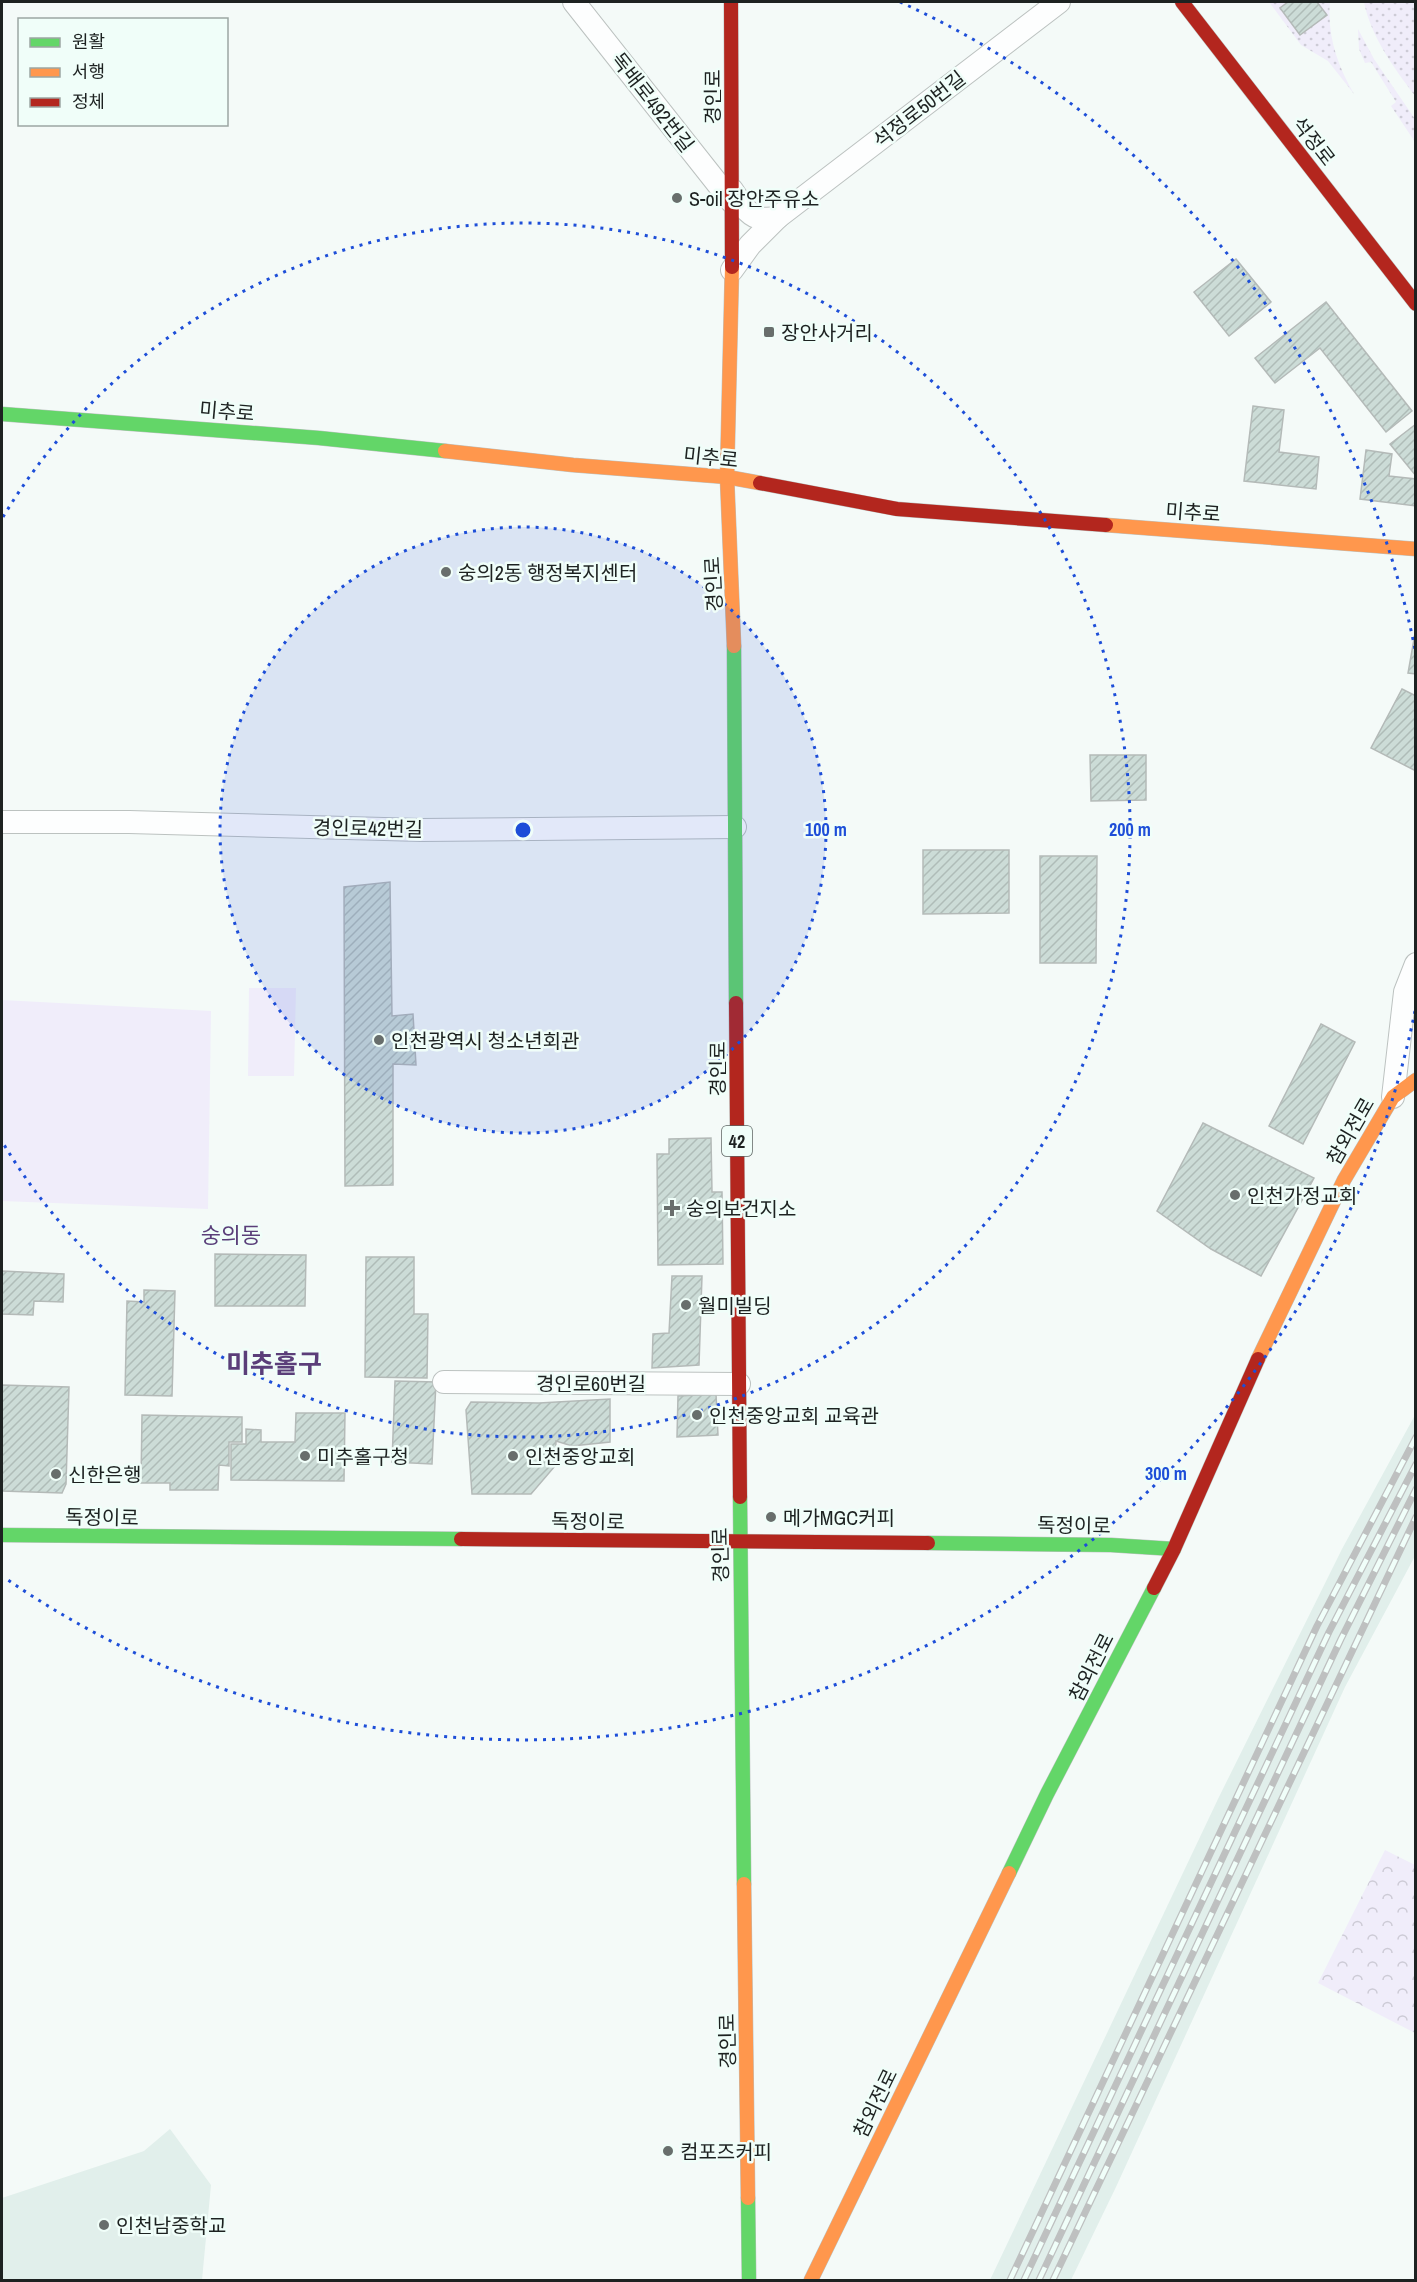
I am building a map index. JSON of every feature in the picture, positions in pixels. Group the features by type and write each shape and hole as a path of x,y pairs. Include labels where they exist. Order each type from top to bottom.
{"main road":[{"name":"경인로","path":"731,2 732,270 727,477 734,627 740,1542 749,2280"},
{"name":"석정로","path":"1182,2 1416,304"},
{"name":"미추로","path":"2,414 320,438 573,465 727,477 897,508 1416,549"},
{"name":"참외전로","path":"811,2280 1047,1794 1174,1549 1275,1320 1344,1180 1393,1096 1416,1080"},
{"name":"독정이로","path":"2,1535 1111,1545 1174,1549"}],"street":[{"name":"독배로492번길","path":"574,2 747,212 767,220 778,218"},
{"name":"석정로50번길","path":"732,270 750,245 778,218 1059,2"},
{"name":"경인로42번길","path":"2,822 129,822 421,830 735,827"},
{"path":"1393,1096 1405,992 1416,964"},
{"name":"경인로60번길","path":"444,1382 739,1384"}],"shaded area":[{"path":"1415,1415 1415,1556 1345,1687 1116,2187 1071,2280 990,2280 1218,1799 1342,1549"},
{"name":"인천남중학교","path":"170,2129 211,2185 202,2280 2,2280 2,2198 144,2151"}],"green space":[{"path":"1269,2 1288,2 1280,8 1326,15 1317,2 1330,2 1330,26 1334,50 1354,94 1328,61 1301,45"},
{"path":"1364,2 1415,2 1415,96 1391,63 1378,40"},
{"path":"1358,29 1374,59 1415,119 1415,142 1391,106 1396,102 1371,62 1365,63 1359,49"},
{"path":"249,988 296,988 294,1076 248,1076"},
{"path":"2,1000 211,1011 208,1209 2,1201"},
{"path":"1385,1850 1415,1865 1415,2033 1318,1983"}],"building":[{"path":"1288,2 1317,2 1327,15 1300,35 1280,8"},
{"path":"1236,259 1271,302 1229,336 1194,292"},
{"path":"1326,302 1412,411 1386,432 1320,348 1275,383 1255,358"},
{"path":"1253,406 1284,410 1279,452 1319,457 1316,489 1244,481"},
{"path":"1416,424 1416,476 1390,444"},
{"path":"1366,450 1392,454 1389,476 1416,479 1416,506 1360,499"},
{"path":"1416,628 1416,674 1408,673"},
{"path":"1402,689 1416,696 1416,771 1371,748"},
{"path":"1090,755 1146,755 1146,800 1091,801"},
{"path":"923,850 1009,850 1009,913 923,914"},
{"path":"1040,856 1097,856 1096,963 1040,963"},
{"name":"인천광역시 청소년회관","path":"390,882 392,1016 413,1014 416,1065 393,1064 393,1185 345,1186 344,887"},
{"path":"1321,1024 1355,1042 1303,1144 1269,1126"},
{"name":"인천가정교회","path":"1203,1123 1314,1178 1261,1276 1211,1249 1157,1211"},
{"path":"711,1138 712,1192 722,1192 723,1264 658,1265 657,1154 669,1154 669,1139"},
{"path":"215,1254 306,1255 305,1306 215,1306"},
{"path":"366,1257 414,1257 414,1314 428,1314 427,1378 365,1377"},
{"path":"2,1271 64,1274 63,1302 34,1301 33,1315 2,1314"},
{"name":"월미빌딩","path":"672,1276 702,1276 699,1365 652,1368 653,1334 669,1333"},
{"path":"144,1290 175,1291 172,1396 125,1395 127,1301 144,1302"},
{"path":"395,1381 436,1382 432,1464 392,1462"},
{"path":"2,1385 69,1387 66,1484 62,1493 2,1491"},
{"name":"인천중앙교회 교육관","path":"716,1394 718,1435 677,1437 678,1396"},
{"name":"인천중앙교회","path":"610,1399 610,1442 572,1446 556,1441 555,1466 531,1494 472,1494 466,1410 471,1402 539,1403"},
{"path":"296,1413 345,1413 344,1481 231,1480 231,1444 246,1444 246,1429 261,1430 261,1442 295,1442"},
{"path":"142,1415 242,1417 242,1442 229,1442 229,1466 219,1465 218,1490 170,1490 170,1483 141,1483"}],"railway":[{"path":"1010,2280 1317,1626 1416,1437"},
{"path":"1024,2280 1329,1632 1416,1464"},
{"path":"1039,2280 1341,1639 1416,1489"},
{"path":"1053,2280 1416,1517"}],"traffic: fast":[{"path":"2,414 319,438 445,451"},
{"path":"734,646 736,1003"},
{"path":"740,1497 744,1884"},
{"path":"2,1535 461,1539"},
{"path":"928,1543 1111,1545 1174,1549"},
{"path":"1009,1873 1047,1794 1154,1588"},
{"path":"748,2198 749,2280"}],"traffic: slow":[{"path":"732,267 727,477 734,646"},
{"path":"445,451 573,465 727,477 760,483"},
{"path":"1106,525 1416,549"},
{"path":"1258,1359 1344,1180 1393,1097 1416,1080"},
{"path":"811,2280 1009,1873"},
{"path":"744,1884 748,2198"}],"traffic: jam":[{"path":"731,2 732,267"},
{"path":"1182,2 1416,304"},
{"path":"760,483 897,509 1106,525"},
{"path":"736,1003 740,1497"},
{"path":"1154,1588 1174,1549 1258,1359"},
{"path":"461,1539 928,1543"}],"place":[{"name":"S-oil 장안주유소","path":"677,198"},
{"name":"장안사거리","path":"769,332"},
{"name":"숭의2동 행정복지센터","path":"446,572"},
{"name":"인천광역시 청소년회관","path":"379,1040"},
{"name":"인천가정교회","path":"1235,1195"},
{"name":"숭의보건지소","path":"672,1208"},
{"name":"월미빌딩","path":"686,1305"},
{"name":"인천중앙교회 교육관","path":"697,1415"},
{"name":"미추홀구청","path":"305,1456"},
{"name":"인천중앙교회","path":"513,1456"},
{"name":"신한은행","path":"56,1474"},
{"name":"메가MGC커피","path":"771,1517"},
{"name":"컴포즈커피","path":"668,2151"},
{"name":"인천남중학교","path":"104,2225"}],"district":[{"name":"숭의동","path":"231,1235"},
{"name":"미추홀구","path":"274,1363"}]}
